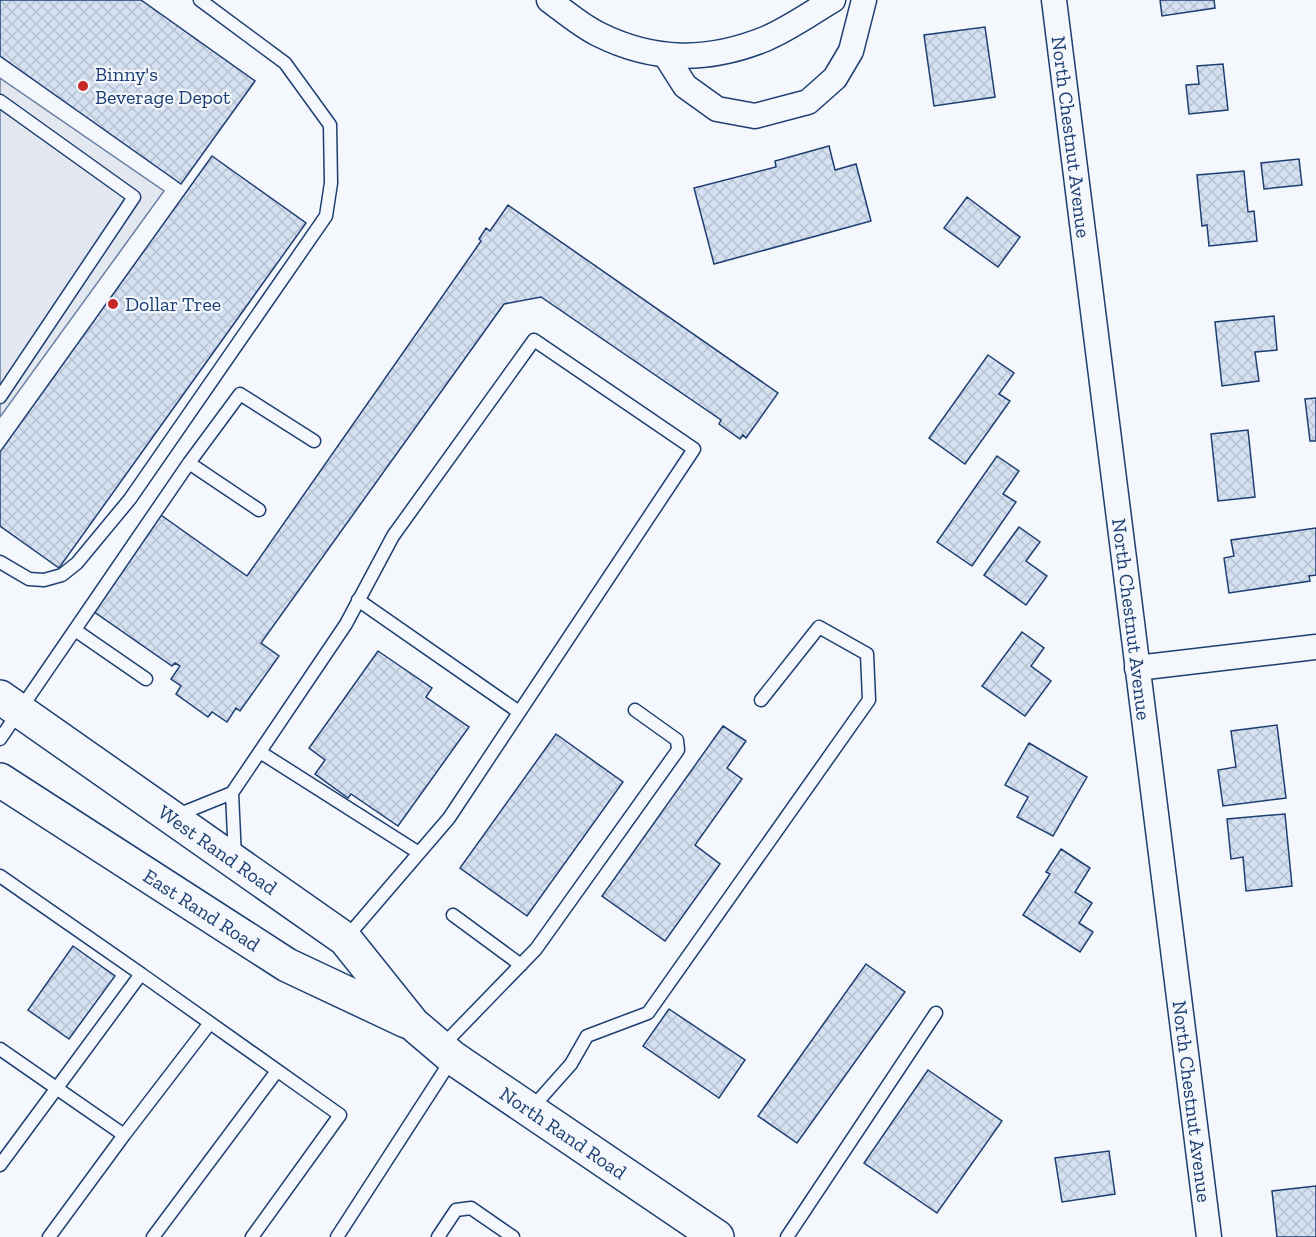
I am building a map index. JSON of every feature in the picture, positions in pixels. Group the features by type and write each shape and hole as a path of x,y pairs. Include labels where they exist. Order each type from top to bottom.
{"main road":[{"name":"West Rand Road","path":"10,704 345,939 413,1024"},
{"name":"East Rand Road","path":"0,780 287,965 413,1024"},
{"name":"North Rand Road","path":"413,1024 447,1052 717,1237"}],"street":[{"path":"549,0 595,33 629,48 666,56 712,55 766,38 833,0"},
{"path":"666,56 685,86 717,109 755,116 808,102 836,78 851,51 864,0"},
{"name":"North Chestnut Avenue","path":"1054,0 1209,1237"},
{"path":"1137,668 1316,647"}],"lane":[{"path":"0,562 29,579 44,580 62,575 77,563 130,499 326,216 331,183 330,124 285,63 200,0"},
{"path":"0,397 134,197 2,107"},
{"path":"172,817 232,793 346,624 393,536 534,340 694,449 449,818 345,939"},
{"path":"0,739 10,704 75,630 189,463 240,394 315,441"},
{"path":"189,463 259,510"},
{"path":"358,600 519,712"},
{"path":"531,1110 571,1064 587,1036 648,1013 869,700 867,654 819,627 761,700"},
{"path":"75,630 146,679"},
{"path":"337,1237 447,1052 536,949 678,750 677,740 635,710"},
{"path":"260,752 419,853"},
{"path":"232,793 235,862"},
{"path":"0,876 340,1115 252,1237"},
{"path":"453,915 521,965"},
{"path":"0,1165 141,974"},
{"path":"787,1237 936,1013"},
{"path":"49,1237 123,1135 210,1023"},
{"path":"0,1049 123,1135"},
{"path":"153,1237 277,1071"},
{"path":"438,1237 456,1210 471,1208 513,1237"}],"shaded area":[{"path":"0,78 164,191 0,417"}],"building":[{"path":"0,0 141,0 255,81 181,184 0,56"},
{"path":"1160,0 1214,0 1215,8 1162,16"},
{"path":"985,27 995,97 934,106 924,35"},
{"path":"1223,64 1228,110 1189,114 1186,85 1199,84 1197,66"},
{"path":"829,146 835,170 856,164 871,221 714,264 694,188 776,167 775,161"},
{"path":"212,156 306,223 59,568 0,526 0,452"},
{"path":"1299,159 1302,185 1264,189 1261,163"},
{"path":"1244,171 1248,212 1254,211 1257,241 1209,246 1207,225 1202,226 1197,175"},
{"path":"967,197 1020,237 998,267 944,228"},
{"path":"508,205 778,393 746,438 743,435 740,439 719,424 721,420 541,297 504,304 261,643 279,656 240,711 236,708 227,722 212,712 208,717 176,694 181,686 171,679 180,666 175,663 172,666 90,609 158,513 247,576 481,241 479,239 486,228 490,231"},
{"path":"1274,316 1277,350 1255,352 1259,381 1222,386 1215,322"},
{"path":"988,355 1014,373 999,394 1010,401 965,464 929,438"},
{"path":"1316,398 1316,441 1310,441 1305,399"},
{"path":"1248,430 1255,497 1218,501 1211,434"},
{"path":"997,456 1019,471 1003,494 1016,502 972,566 937,542"},
{"path":"1019,527 1040,542 1026,561 1047,576 1026,605 984,575"},
{"path":"1316,528 1316,575 1309,576 1310,581 1229,593 1224,558 1234,556 1231,540"},
{"path":"1022,632 1044,648 1031,666 1051,681 1025,716 982,686"},
{"path":"378,651 432,688 426,697 469,727 398,826 351,794 348,798 315,774 325,760 309,748"},
{"path":"1277,725 1286,798 1223,806 1218,770 1236,767 1231,731"},
{"path":"723,726 746,741 727,768 742,779 695,845 720,864 665,941 602,896"},
{"path":"556,734 623,782 527,916 460,868"},
{"path":"1029,743 1087,777 1053,836 1017,817 1028,797 1005,785"},
{"path":"1285,814 1292,886 1246,891 1243,857 1231,859 1227,819"},
{"path":"1061,849 1090,868 1075,892 1092,903 1079,923 1093,932 1080,952 1023,915 1050,874 1046,872"},
{"path":"73,946 115,976 69,1039 28,1010"},
{"path":"866,964 905,992 797,1143 758,1116"},
{"path":"669,1009 745,1060 719,1098 643,1046"},
{"path":"928,1070 1002,1121 937,1213 864,1163"},
{"path":"1109,1151 1115,1194 1062,1202 1055,1158"},
{"path":"1316,1186 1316,1237 1277,1237 1272,1191"}],"place":[{"name":"Binny's Beverage Depot","path":"83,86"},
{"name":"Dollar Tree","path":"113,304"}]}
